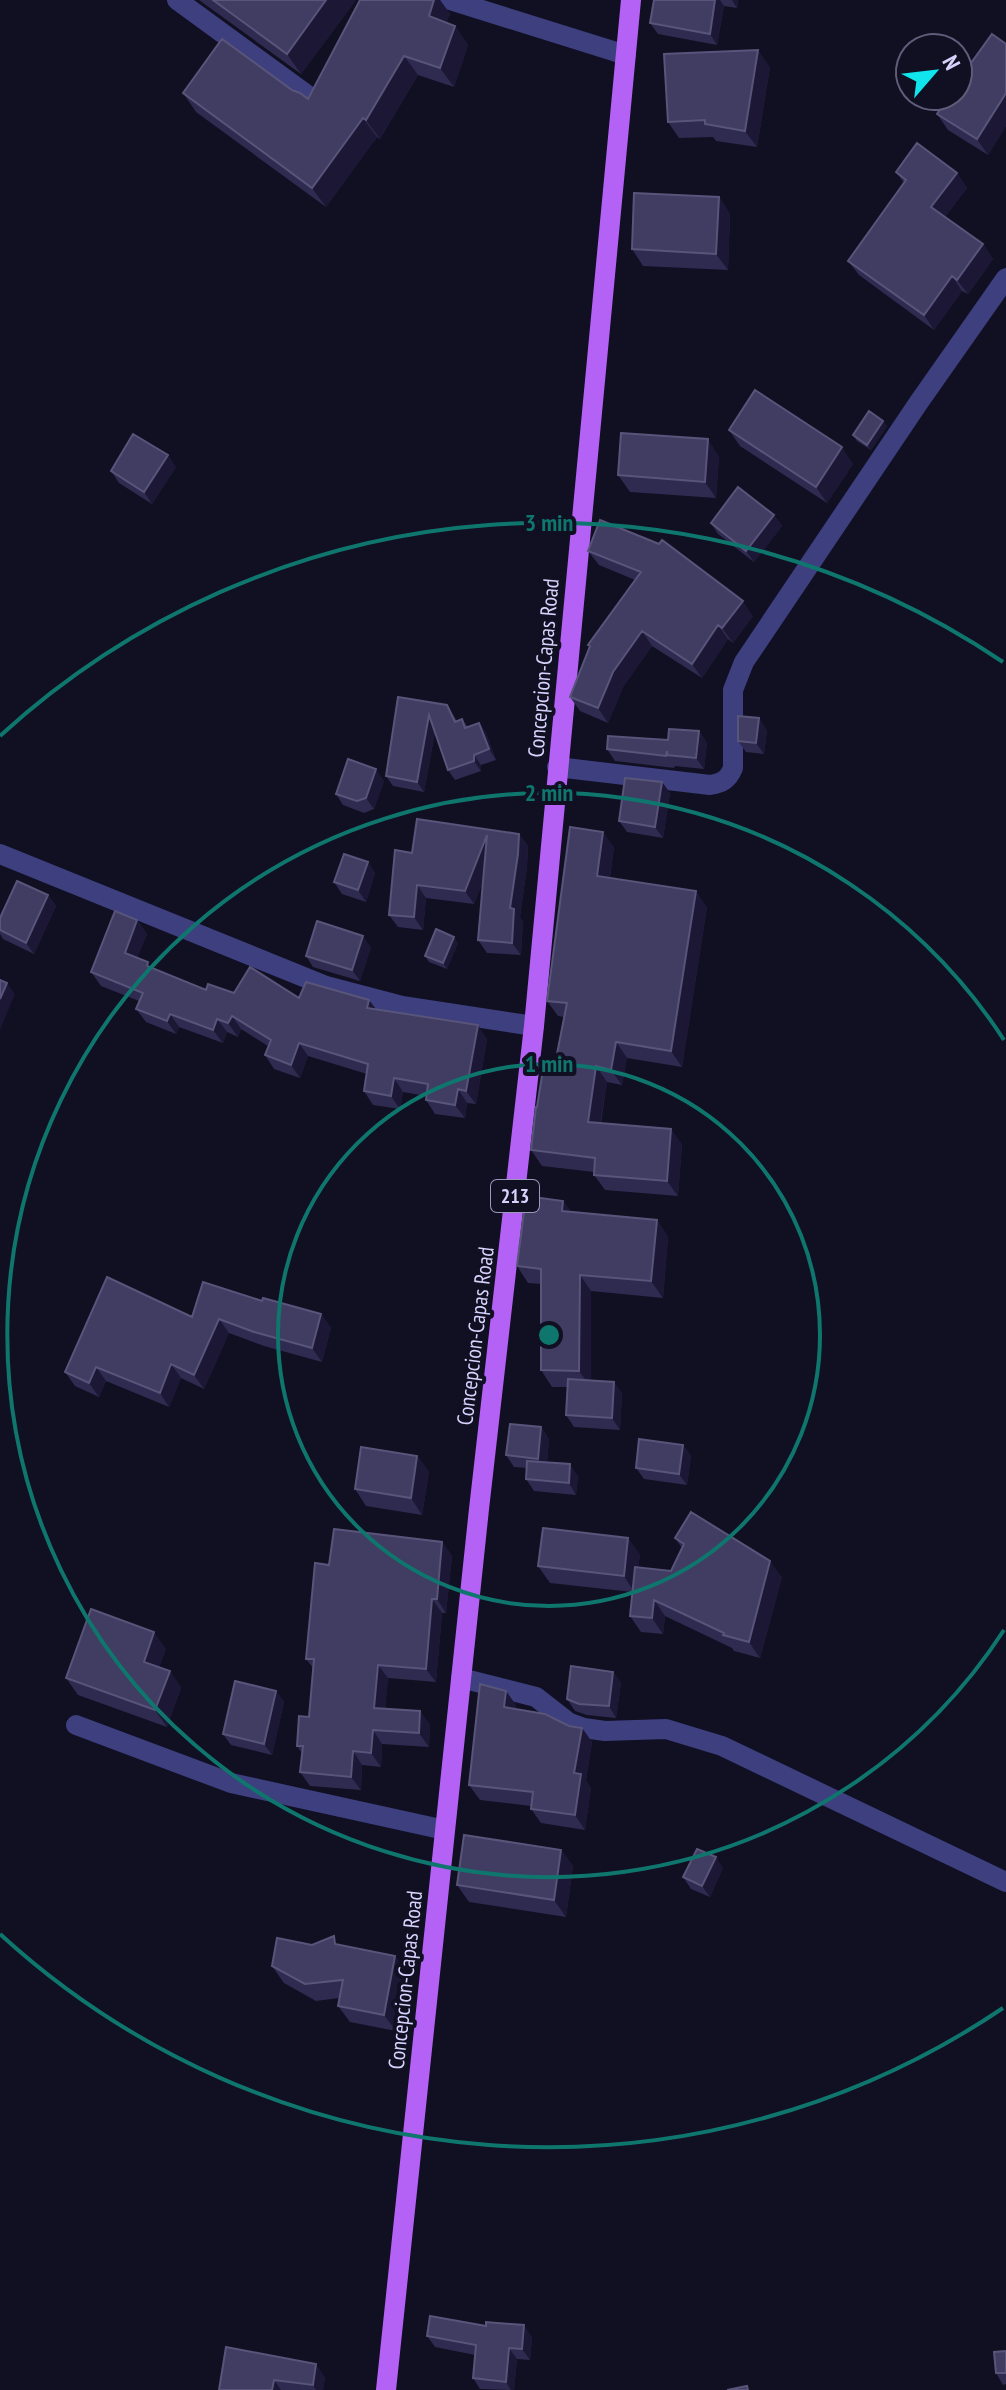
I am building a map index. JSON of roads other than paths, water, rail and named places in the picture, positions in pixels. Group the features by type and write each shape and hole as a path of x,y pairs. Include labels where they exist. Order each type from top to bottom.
{"main road":[{"name":"Concepcion-Capas Road","path":"386,2390 534,1026 631,0"}],"street":[{"path":"177,0 313,99"},
{"path":"450,0 626,55"},
{"path":"557,767 710,785 729,778 733,768 733,690 744,662 1006,278"},
{"path":"0,854 326,986 402,1006 534,1026"},
{"path":"461,1678 536,1697 568,1722 584,1728 605,1731 666,1729 722,1746 1006,1882"},
{"path":"76,1725 231,1783 445,1830"}]}
